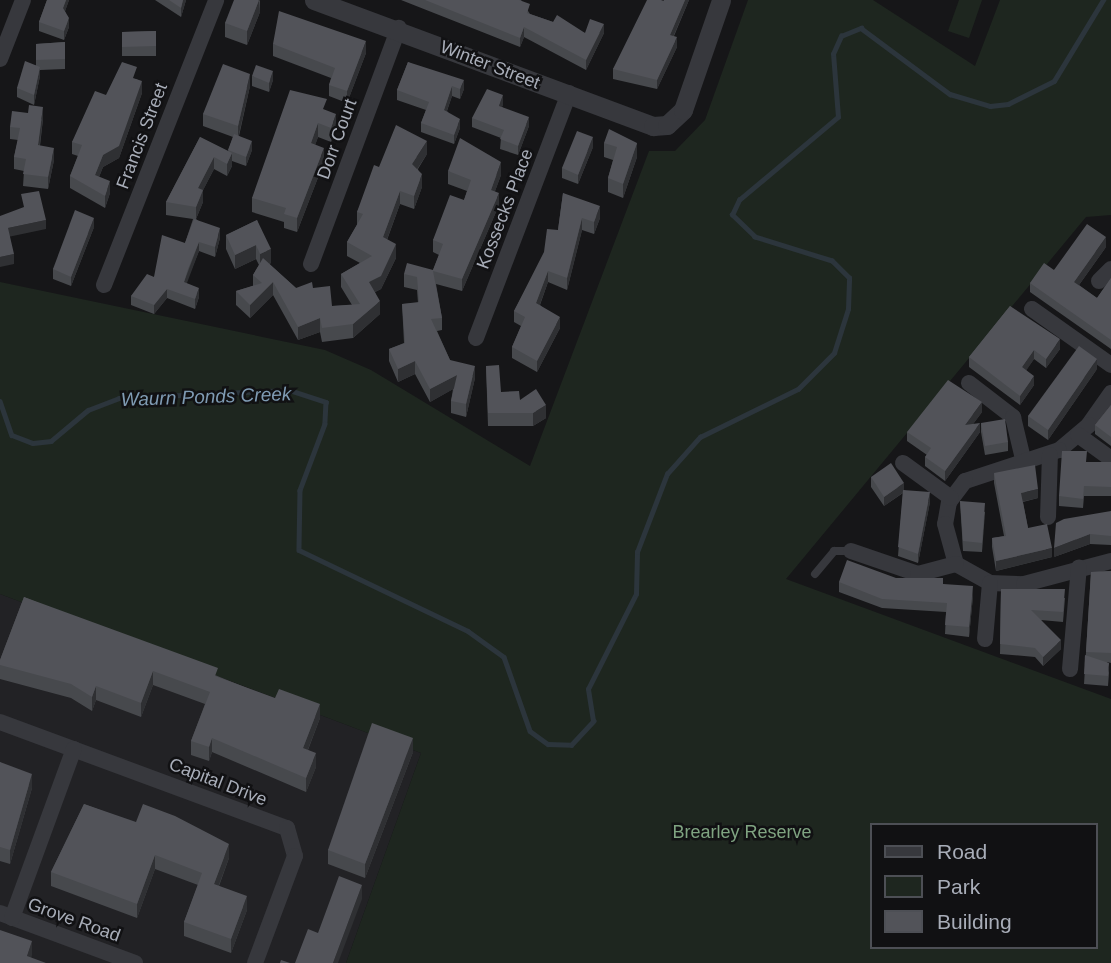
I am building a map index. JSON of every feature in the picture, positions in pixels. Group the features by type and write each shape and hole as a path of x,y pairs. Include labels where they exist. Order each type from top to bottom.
{"street":[{"path":"0,59 23,0"},
{"name":"Francis Street","path":"104,285 216,0"},
{"name":"Winter Street","path":"314,0 399,28 491,69 569,93 636,122 667,125 693,91 722,0"},
{"name":"Dorr Court","path":"311,264 399,28"},
{"name":"Kossecks Place","path":"476,338 569,93"},
{"path":"1099,281 1111,269"},
{"path":"1032,309 1111,365"},
{"path":"969,383 1013,417 1024,463"},
{"path":"1111,394 1078,435 1050,455 978,472 951,498 945,532 956,564 990,583 1024,584 1079,567 1111,561"},
{"path":"1078,435 1111,459"},
{"path":"1048,517 1050,455"},
{"path":"903,463 951,498"},
{"path":"850,551 913,573 939,573 956,564"},
{"path":"1070,669 1079,567"},
{"path":"985,639 990,583"},
{"name":"Capital Drive","path":"0,722 294,835 295,856 255,963"},
{"path":"6,915 74,749"},
{"name":"Grove Road","path":"6,915 135,963"}],"lane":[{"path":"815,574 834,551 850,551"}],"shaded area":[{"path":"0,594 421,753 346,963 0,963"}],"green space":[{"name":"Brearley Reserve","path":"748,0 873,0 975,66 1000,0 1111,0 1111,215 1086,217 786,579 1111,699 1111,963 346,963 421,753 0,594 0,282 325,350 371,370 530,466 649,151 675,151 705,120"},
{"path":"959,0 982,0 969,38 948,31"}],"building":[{"path":"47,0 66,0 63,8 69,18 64,31 39,22"},
{"path":"169,0 183,0 181,8"},
{"path":"234,0 259,0 247,31 225,23"},
{"path":"425,0 519,0 530,4 527,13 553,22 557,15 585,33 590,19 604,24 586,60 524,27 520,38"},
{"path":"647,0 685,0 670,35 677,37 657,80 613,69"},
{"path":"279,11 366,41 347,91 329,85 335,68 273,44"},
{"path":"156,31 156,46 122,47 122,32"},
{"path":"65,42 65,59 36,60 36,44"},
{"path":"25,61 40,67 34,95 17,88"},
{"path":"122,62 137,67 133,78 142,81 119,146 103,155 95,175 110,181 105,196 70,176 82,145 72,142 95,91 106,95"},
{"path":"408,62 464,80 460,89 452,86 444,110 460,119 454,135 421,123 429,102 397,90"},
{"path":"223,64 250,74 238,126 203,114"},
{"path":"256,65 273,71 269,83 252,76"},
{"path":"487,89 503,95 499,106 529,117 518,146 500,139 504,130 472,118"},
{"path":"290,90 327,99 323,109 336,114 331,128 318,123 311,143 324,148 297,218 284,214 286,208 252,198"},
{"path":"29,105 43,107 38,145 54,148 48,177 23,174 26,159 14,157 20,128 10,127 12,111 28,113"},
{"path":"396,125 427,141 412,164 422,174 414,196 400,191 383,237 396,244 381,276 369,282 380,301 353,324 322,328 320,318 298,327 273,282 250,305 236,291 262,283 253,275 263,258 296,288 312,282 313,288 330,286 332,306 360,304 341,274 372,256 347,242 363,214 357,212 374,165 379,167"},
{"path":"609,129 637,143 623,184 608,178 617,147 604,143"},
{"path":"577,131 593,137 578,175 562,168"},
{"path":"234,134 252,141 246,157 228,150"},
{"path":"200,137 232,153 227,164 214,157 198,188 203,190 196,207 166,202"},
{"path":"460,138 501,162 491,190 499,193 462,279 433,271 442,318 431,319 450,360 475,366 466,404 451,401 457,375 430,389 415,361 398,369 389,349 405,343 402,304 419,302 417,277 404,274 407,263 433,270 443,244 433,240 450,195 464,200 471,180 448,171"},
{"path":"39,191 46,220 8,228 14,254 0,257 0,216 24,207 21,194"},
{"path":"563,193 600,206 594,222 582,218 567,278 548,271 536,303 560,317 537,361 512,347 525,317 514,311 544,252 547,229 558,230"},
{"path":"75,210 94,218 71,277 53,269"},
{"path":"194,219 220,228 215,247 199,242 188,269 184,282 199,288 195,299 167,289 154,305 131,296 147,274 154,277 162,235 185,243"},
{"path":"257,220 271,249 260,254 256,245 235,255 226,235"},
{"path":"1087,224 1106,237 1074,282 1097,298 1111,278 1111,340 1030,283 1044,263 1054,270"},
{"path":"1010,306 1060,339 1046,359 1034,350 1022,367 1034,376 1020,396 969,357"},
{"path":"1079,346 1097,359 1048,430 1028,416"},
{"path":"499,365 501,392 519,391 520,400 536,389 546,405 533,413 488,413 486,366"},
{"path":"948,380 982,402 965,425 980,423 945,471 925,457 931,448 907,432"},
{"path":"1111,405 1111,437 1095,425"},
{"path":"1005,419 1008,442 985,446 981,423"},
{"path":"1062,451 1087,451 1086,462 1111,462 1111,487 1084,486 1083,499 1059,496"},
{"path":"891,463 904,483 884,497 871,477"},
{"path":"1035,465 1038,489 1021,493 1028,528 1047,524 1052,548 996,561 992,538 1006,536 994,473"},
{"path":"903,490 930,492 918,554 898,547"},
{"path":"960,501 985,503 982,543 963,541"},
{"path":"1111,511 1111,536 1090,534 1054,548 1056,523 1064,519"},
{"path":"847,560 896,578 943,578 943,584 973,586 969,627 945,625 947,603 882,599 839,582"},
{"path":"1111,571 1111,653 1086,652 1091,572"},
{"path":"1001,589 1065,589 1063,612 1031,610 1061,640 1043,657 1035,648 1000,644"},
{"path":"24,597 218,668 215,676 275,698 279,689 320,704 303,748 316,753 306,778 212,738 209,747 191,741 210,692 153,671 141,703 96,686 92,697 71,684 0,665"},
{"path":"1085,655 1109,663 1108,676 1084,674"},
{"path":"372,723 413,738 365,864 328,850"},
{"path":"0,762 32,774 10,850 0,847"},
{"path":"84,804 136,822 143,804 175,816 229,844 214,884 247,896 231,939 184,922 202,873 155,855 137,904 51,872"},
{"path":"339,876 362,885 333,963 295,963 308,929 318,933"},
{"path":"0,930 32,941 27,956 46,963 0,963"}],"waterway":[{"name":"Waurn Ponds Creek","path":"0,401 12,435 33,443 51,441 88,410 119,398 289,390 326,402 325,424 300,490 299,550 468,631 504,657 530,731 548,744 571,745 593,721 588,689 636,594 637,552 667,474 700,437 798,389 834,353 848,309 849,278 832,261 755,237 732,215 739,200 838,117 833,54 841,36 861,28 950,94 990,106 1008,104 1054,81 1103,0"}]}
